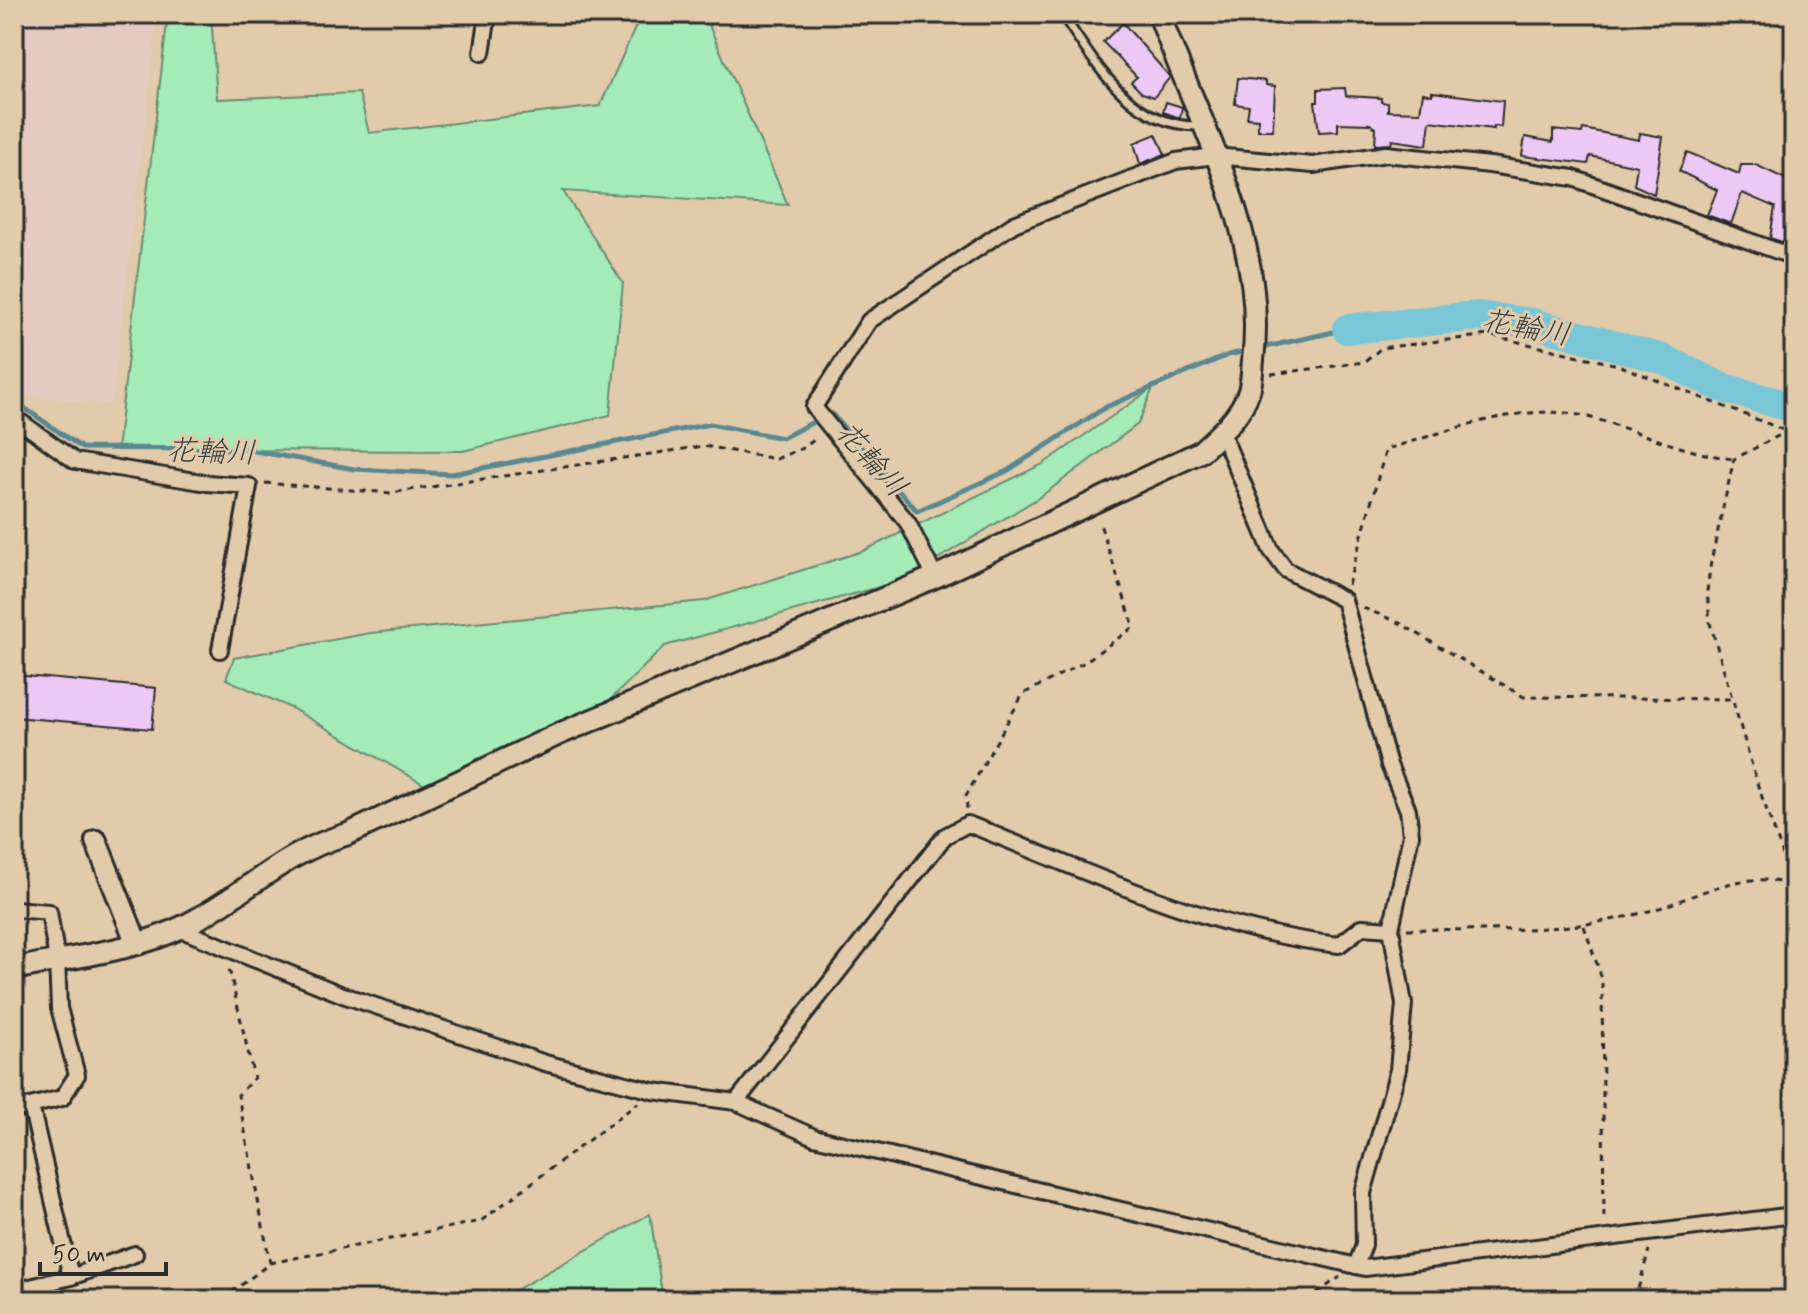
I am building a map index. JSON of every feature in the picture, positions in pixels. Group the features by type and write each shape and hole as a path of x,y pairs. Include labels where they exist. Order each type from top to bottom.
{"street":[{"path":"482,53 488,14"},
{"path":"14,969 137,944 179,929 217,909 313,844 348,834 559,734 935,577 1200,452 1222,433 1249,391 1255,341 1252,284 1239,222 1159,14"},
{"path":"935,577 908,523 814,407 869,321 1014,224 1176,161 1215,156 1313,165 1386,154 1490,165 1573,178 1794,257"},
{"path":"14,422 21,422 75,461 207,483 249,486 220,650"},
{"path":"1222,433 1271,550 1286,570 1344,600 1389,765 1408,810 1411,835 1391,929 1404,1004 1398,1070 1363,1193 1364,1245 1356,1266"},
{"path":"736,1102 945,836 968,824 1194,914 1287,939 1339,945 1362,927 1391,929"},
{"path":"96,841 137,944"},
{"path":"14,909 49,912 57,960 59,1008 77,1075 62,1098 14,1110"},
{"path":"179,929 343,995 500,1048 653,1091 736,1102 814,1137 1356,1266 1439,1260 1794,1215"},
{"path":"31,1106 71,1277"},
{"path":"14,1291 71,1277 135,1254"}],"lane":[{"path":"1062,14 1109,84 1151,115 1182,126 1203,126"}],"path":[{"path":"1251,377 1365,362 1381,348 1489,335 1618,365 1784,433 1794,434"},
{"path":"1732,699 1524,697 1398,622 1344,600 1386,449 1519,413 1586,416 1698,454 1734,459 1784,433 1793,394"},
{"path":"249,486 270,482 390,493 704,446 776,459 803,448 831,427"},
{"path":"1734,459 1707,591 1710,623 1758,786 1794,887"},
{"path":"968,824 966,796 1023,694 1083,663 1134,627 1093,502"},
{"path":"1391,929 1527,931 1584,926 1650,911 1755,877 1775,879 1794,887"},
{"path":"1584,926 1602,979 1604,1239"},
{"path":"225,949 254,1078 238,1095 270,1263"},
{"path":"222,1300 270,1263 481,1221 653,1091"},
{"path":"1635,1300 1654,1233"},
{"path":"1307,1300 1356,1266"}],"shaded area":[{"path":"14,14 158,14 112,405 14,395"}],"green space":[{"path":"168,14 211,14 217,99 359,93 369,133 600,106 640,17 704,14 788,205 563,191 623,283 610,415 463,451 117,450"},
{"path":"1153,388 1138,424 1040,497 901,581 665,646 603,707 425,785 291,708 226,679 234,658 370,633 704,601 863,551 1043,464"},
{"path":"650,1214 663,1300 507,1300 509,1294"}],"building":[{"path":"1123,23 1170,77 1154,97 1142,93 1131,82 1137,77 1103,42"},
{"path":"1238,78 1266,81 1266,85 1275,86 1273,130 1258,130 1258,119 1247,118 1249,106 1235,104"},
{"path":"1345,88 1346,96 1381,98 1381,102 1388,103 1388,111 1420,112 1423,93 1432,95 1432,92 1503,101 1501,127 1494,126 1494,129 1430,121 1427,145 1392,140 1391,144 1375,145 1376,128 1370,124 1338,123 1338,131 1319,132 1315,102 1318,102 1318,89"},
{"path":"1166,102 1182,107 1180,118 1163,112"},
{"path":"1583,129 1639,140 1640,133 1663,137 1654,194 1634,185 1637,166 1590,156 1588,164 1522,156 1525,137 1553,142 1553,130 1582,133"},
{"path":"1156,134 1165,154 1140,164 1134,143"},
{"path":"1687,152 1739,174 1741,165 1756,165 1794,183 1794,195 1785,214 1794,216 1791,245 1770,238 1775,207 1742,193 1731,224 1707,215 1717,190 1679,171"},
{"path":"14,675 156,688 152,729 14,717"}],"waterway":[{"name":"花輪川","path":"1347,329 1477,316 1532,323 1663,359 1721,387 1794,408"},
{"name":"花輪川","path":"1257,349 1347,329"},
{"name":"花輪川","path":"14,409 23,407 82,448 244,449 354,469 452,474 710,424 782,438 831,413 917,511 1007,471 1106,407 1228,355 1247,351"}]}
